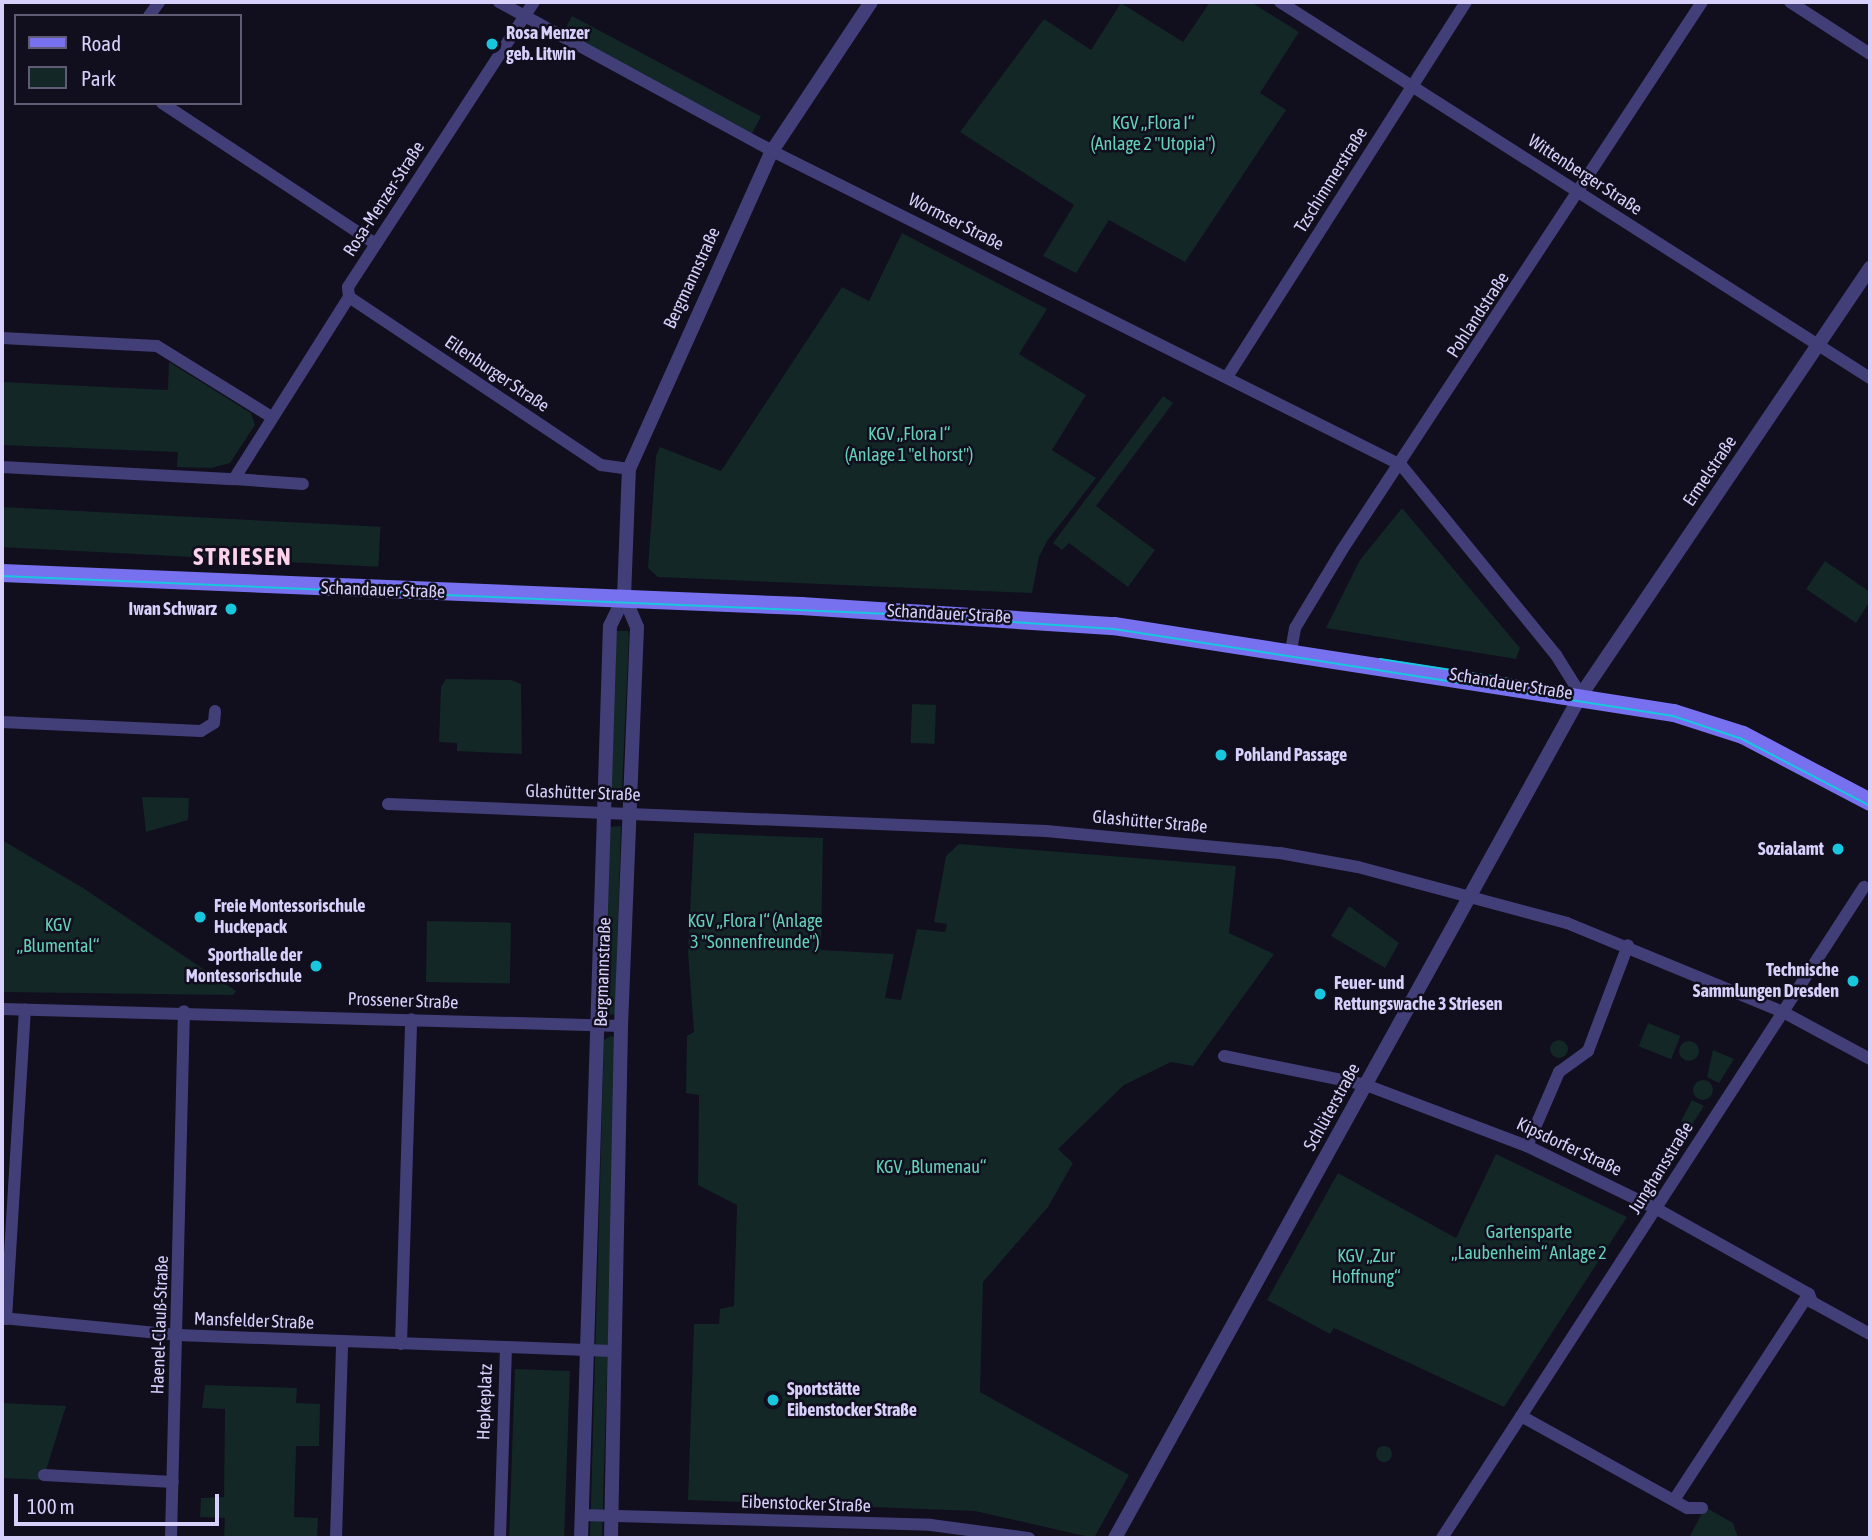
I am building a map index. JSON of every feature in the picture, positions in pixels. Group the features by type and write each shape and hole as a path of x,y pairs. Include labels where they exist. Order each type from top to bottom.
{"main road":[{"name":"Schandauer Straße","path":"2,573 624,597 1062,621 1291,651 1581,695 1706,722 1768,748 1870,802"}],"street":[{"name":"Wormser Straße","path":"499,2 772,151 1401,465"},
{"name":"Rosa-Menzer-Straße","path":"270,416 349,297 348,287 534,2"},
{"name":"Bergmannstraße","path":"586,1349 610,626 624,597 629,469 772,151 871,2"},
{"name":"Wittenberger Straße","path":"1280,2 1870,378"},
{"name":"Tzschimmerstraße","path":"1227,377 1466,2"},
{"name":"Pohlandstraße","path":"1291,651 1294,628 1702,2"},
{"path":"1790,2 1870,54"},
{"path":"165,105 376,244"},
{"name":"Ermelstraße","path":"1581,695 1870,268"},
{"name":"Eilenburger Straße","path":"349,297 601,465 629,469"},
{"path":"2,338 157,346 270,416 234,479"},
{"path":"1401,465 1556,655 1581,695"},
{"path":"2,467 303,484"},
{"name":"Bergmannstraße","path":"612,1351 636,627 624,597"},
{"name":"Schlüterstraße","path":"1115,1538 1581,695"},
{"path":"2,722 201,730 214,723 215,711"},
{"name":"Glashütter Straße","path":"388,804 629,811 1167,841 1345,865 1471,894 1628,945 1783,1012 1870,1059"},
{"name":"Junghansstraße","path":"1442,1538 1868,881"},
{"path":"1527,1146 1559,1072 1588,1051 1628,945"},
{"name":"Prossener Straße","path":"2,1009 184,1011 621,1026"},
{"path":"4,1319 24,1010"},
{"name":"Haenel-Clauß-Straße","path":"171,1538 184,1011"},
{"path":"401,1344 411,1019"},
{"name":"Kipsdorfer Straße","path":"1224,1056 1366,1086 1527,1146 1657,1209 1809,1294 1812,1302 1870,1334"},
{"path":"1674,1500 1809,1294"},
{"name":"Mansfelder Straße","path":"4,1319 177,1335 506,1347"},
{"path":"336,1538 342,1342"},
{"name":"Hepkeplatz","path":"500,1538 506,1347 612,1351"},
{"path":"581,1538 586,1349"},
{"path":"611,1538 612,1351"},
{"path":"1521,1416 1687,1508 1702,1508"},
{"path":"44,1475 173,1482"},
{"name":"Eibenstocker Straße","path":"582,1515 961,1526 1029,1538"}],"green space":[{"name":"KGV „Flora I“ (Anlage 2 \"Utopia\")","path":"1210,2 1251,2 1299,32 1260,93 1286,110 1185,262 1109,220 1076,273 1043,256 1074,205 960,132 1044,19 1091,50 1121,3 1183,42"},
{"path":"572,16 761,116 752,133 563,33"},
{"name":"KGV „Flora I“ (Anlage 1 \"el horst\")","path":"902,233 1047,309 1019,354 1086,395 1052,450 1096,478 1047,541 1039,557 1032,593 658,577 648,568 656,456 660,447 721,471 842,287 869,301"},
{"path":"169,362 251,413 255,425 230,463 211,468 177,467 178,452 2,445 2,382 168,390"},
{"path":"1163,396 1173,403 1096,506 1155,550 1128,587 1069,543 1062,550 1053,543"},
{"path":"2,507 380,527 378,567 2,547"},
{"path":"1402,508 1520,648 1516,659 1326,628 1360,560"},
{"path":"1825,561 1870,592 1870,601 1856,623 1806,589"},
{"path":"616,631 628,631 629,636 622,789 610,789"},
{"path":"446,679 511,680 521,684 522,754 457,751 457,743 439,742 441,687"},
{"path":"912,704 936,705 935,744 911,743"},
{"path":"142,797 189,798 188,820 146,832"},
{"path":"621,826 615,1014 610,1015 604,1010 609,827"},
{"path":"694,833 823,838 821,950 894,954 885,998 901,1000 917,929 945,932 947,924 934,922 946,856 959,844 1236,866 1229,933 1274,954 1193,1066 1171,1062 1124,1085 1058,1149 1073,1163 1048,1207 983,1282 980,1392 1129,1475 1094,1538 975,1511 688,1500 694,1324 719,1324 720,1309 734,1306 737,1205 698,1185 699,1095 686,1093 687,1036 694,1032 688,952"},
{"name":"KGV „Blumental“","path":"2,840 83,888 236,991 233,995 2,992"},
{"path":"1349,906 1399,943 1385,968 1331,936"},
{"path":"427,921 511,922 510,983 426,982"},
{"path":"1648,1023 1680,1036 1671,1059 1639,1046"},
{"path":"611,1036 617,1039 602,1538 590,1538 604,1040"},
{"path":"1559,1040 1565,1043 1568,1049 1565,1055 1559,1058 1553,1055 1550,1049 1553,1043"},
{"path":"1689,1041 1696,1044 1699,1051 1696,1058 1689,1061 1682,1058 1679,1051 1682,1044"},
{"path":"1713,1050 1734,1059 1719,1083 1707,1077"},
{"path":"1699,1080 1707,1080 1713,1090 1707,1100 1699,1100 1693,1094 1693,1086"},
{"path":"1692,1100 1704,1106 1680,1143 1674,1140 1687,1125 1681,1121"},
{"path":"1496,1154 1627,1217 1504,1407 1334,1328 1330,1334 1267,1300 1338,1173 1456,1238"},
{"path":"515,1369 570,1371 564,1538 509,1538"},
{"path":"205,1385 297,1388 296,1403 320,1404 319,1446 296,1446 294,1517 318,1518 317,1538 224,1538 225,1518 200,1517 201,1498 224,1497 225,1409 202,1408"},
{"path":"2,1403 66,1406 43,1480 2,1478"},
{"path":"1384,1446 1392,1454 1384,1462 1376,1454"},
{"path":"1705,1507 1733,1523 1738,1538 1689,1538"}],"tram line":[{"path":"2,576 913,615 1114,629 1673,716 1742,739 1870,806"},
{"path":"1380,659 1511,679"}],"place":[{"name":"Rosa Menzer geb. Litwin","path":"492,44"},
{"name":"Iwan Schwarz","path":"231,609"},
{"name":"Pohland Passage","path":"1221,755"},
{"name":"Sozialamt","path":"1838,849"},
{"name":"Freie Montessorischule Huckepack","path":"200,917"},
{"name":"Sporthalle der Montessorischule","path":"316,966"},
{"name":"Technische Sammlungen Dresden","path":"1853,981"},
{"name":"Feuer- und Rettungswache 3 Striesen","path":"1320,994"},
{"name":"Sportstätte Eibenstocker Straße","path":"773,1400"}],"district":[{"name":"STRIESEN","path":"243,557"}],"park label":[{"name":"KGV „Flora I“ (Anlage 3 \"Sonnenfreunde\")","path":"755,932"},
{"name":"KGV „Blumenau“","path":"931,1167"},
{"name":"Gartensparte „Laubenheim“ Anlage 2","path":"1529,1243"},
{"name":"KGV „Zur Hoffnung“","path":"1366,1267"}]}
